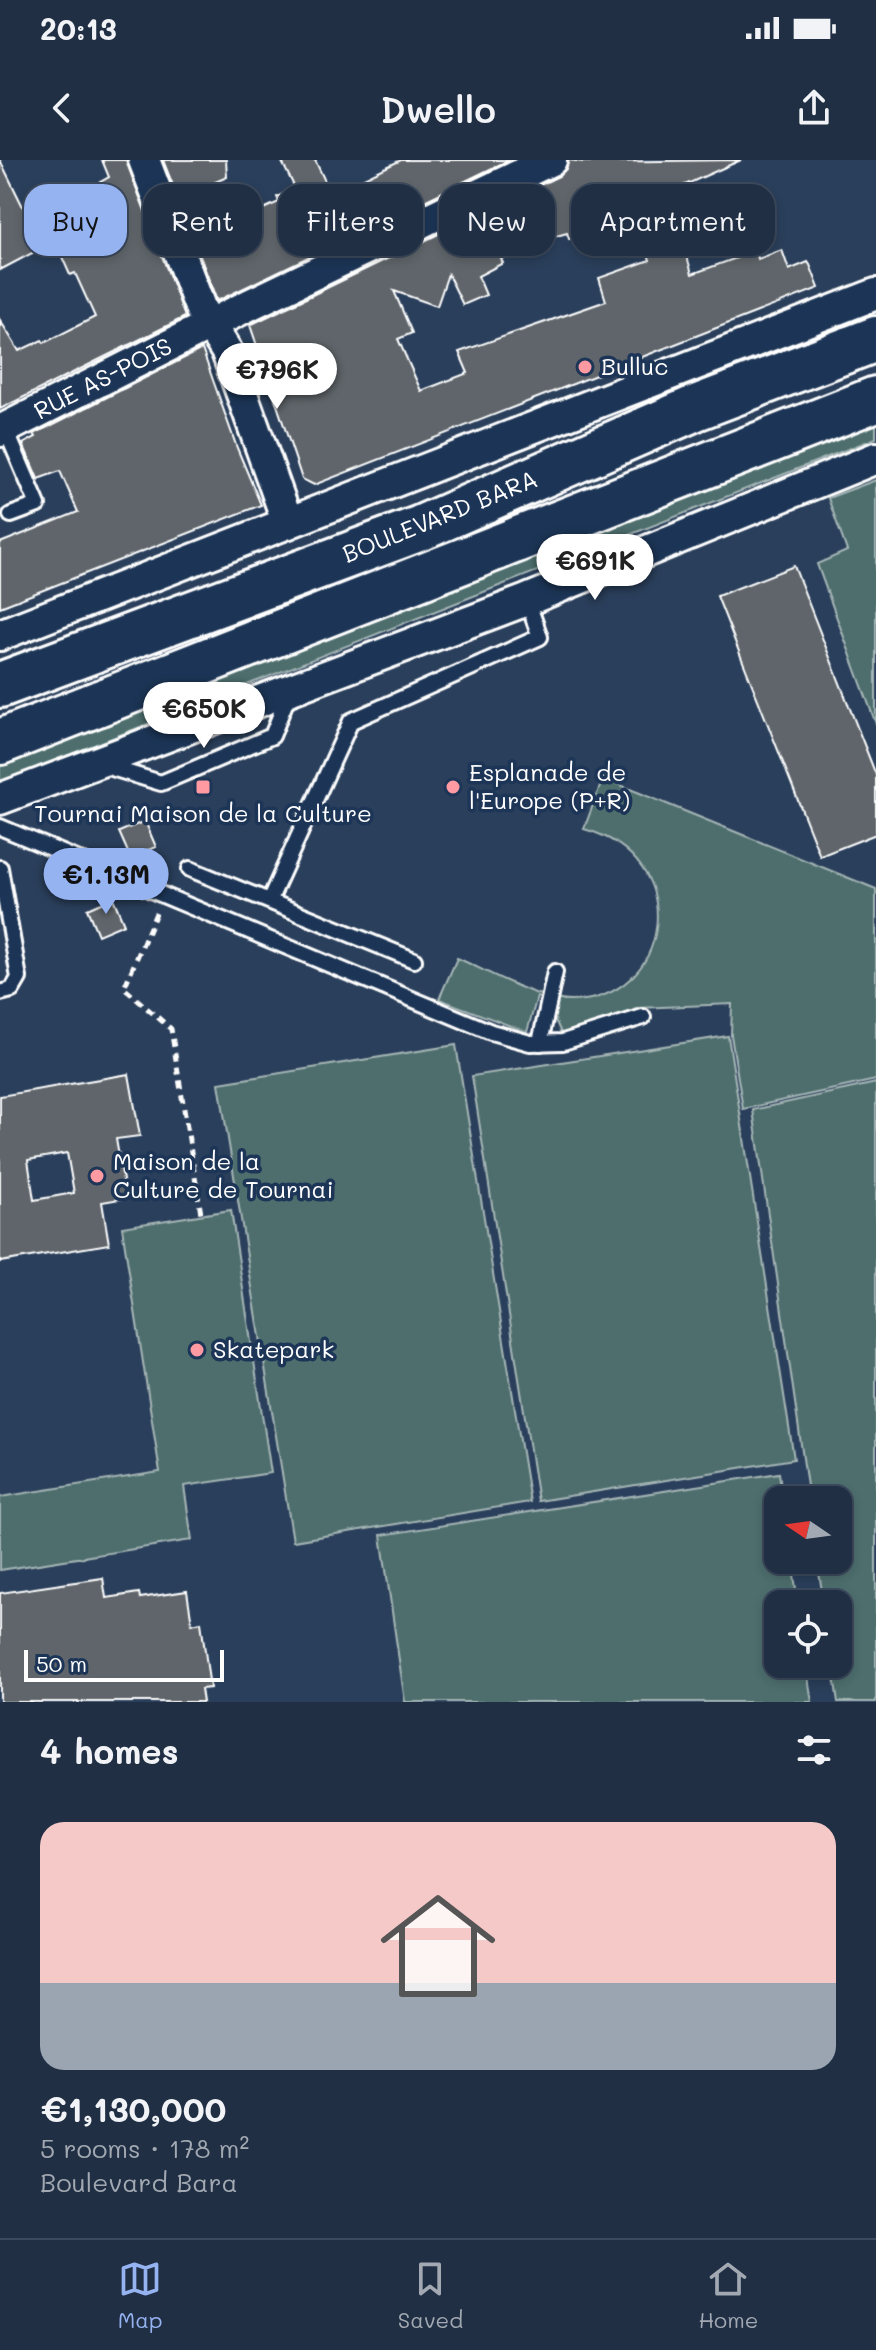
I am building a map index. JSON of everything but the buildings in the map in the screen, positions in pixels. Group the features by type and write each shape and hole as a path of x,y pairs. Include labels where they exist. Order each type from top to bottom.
{"main road":[{"name":"BOULEVARD BARA","path":"0,685 421,528 693,409 876,339"},
{"name":"BOULEVARD BARA","path":"0,742 876,399"}],"street":[{"path":"144,160 201,310 227,352 288,523"},
{"name":"RUE AS-POIS","path":"7,424 551,160"},
{"name":"BOULEVARD BARA","path":"0,635 876,294"},
{"path":"0,799 527,600 876,458"}],"lane":[{"path":"7,424 38,505 11,515"},
{"path":"270,899 351,721 540,637 527,600"},
{"path":"96,763 161,783 272,736 292,687"},
{"path":"0,827 491,1032 540,1043 563,1042 643,1017"},
{"path":"0,868 19,978 12,990 0,993"},
{"path":"190,869 414,960"},
{"path":"540,1043 555,972"}],"path":[{"path":"163,895 124,988 171,1029 201,1214"}],"green space":[{"path":"876,422 876,438 0,782 0,765"},
{"path":"876,480 876,724 817,564 847,551 828,498"},
{"path":"603,778 876,889 876,1080 743,1109 731,1035 732,1004 638,1008 577,1036 561,1033 548,1004 537,997 527,1032 439,999 457,958 529,991 558,1000 605,995 631,978 648,954 656,926 655,897 642,869 619,845 584,829"},
{"path":"728,1036 794,1459 538,1501 472,1076"},
{"path":"456,1045 530,1502 293,1541 219,1083"},
{"path":"876,1083 876,1702 838,1702 834,1678 852,1678 852,1590 822,1590 819,1574 852,1574 852,1486 807,1486 753,1110"},
{"name":"Skatepark","path":"231,1210 271,1473 184,1486 192,1540 0,1570 0,1497 160,1472 122,1227"},
{"path":"779,1473 781,1486 764,1486 764,1574 794,1574 796,1590 764,1590 764,1678 808,1678 812,1702 405,1702 381,1535"}],"place":[{"name":"Bulluc","path":"585,367"},
{"name":"Tournai Maison de la Culture","path":"203,787"},
{"name":"Esplanade de l'Europe (P+R)","path":"453,787"},
{"name":"Maison de la Culture de Tournai","path":"97,1176"},
{"name":"Skatepark","path":"197,1350"}]}
